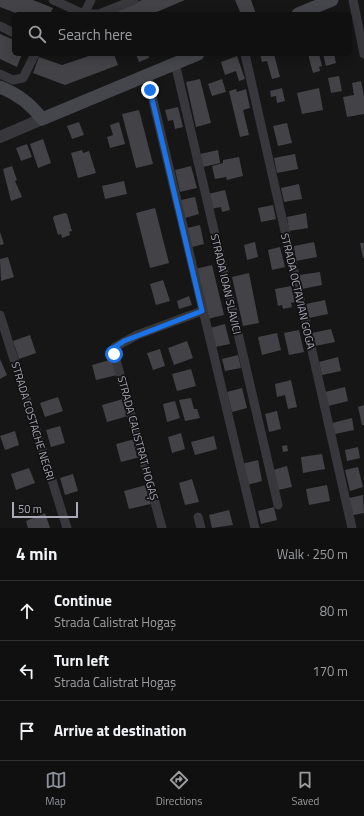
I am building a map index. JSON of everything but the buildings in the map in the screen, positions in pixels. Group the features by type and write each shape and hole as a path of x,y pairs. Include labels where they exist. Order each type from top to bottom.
{"main road":[{"path":"303,12 332,0"},
{"path":"0,87 27,102 34,108 42,119 193,56"}],"street":[{"path":"53,0 80,12"},
{"path":"85,12 91,0"},
{"path":"104,12 134,0"},
{"path":"353,0 364,54"},
{"path":"0,26 12,31"},
{"path":"0,74 13,80 23,78 34,56"},
{"name":"STRADA OCTAVIAN GOGA","path":"245,56 352,528"},
{"name":"STRADA IOAN SLAVICI","path":"175,63 278,505"},
{"path":"147,75 202,311 255,528"},
{"path":"0,137 42,119"},
{"name":"STRADA CALISTRAT HOGAȘ","path":"162,528 116,360 115,347 137,335 202,311"},
{"name":"STRADA COSTACHE NEGRI","path":"0,315 67,528"},
{"path":"198,518 201,528"}],"route":[{"path":"114,354 115,347 124,341 202,311 150,90"}]}
